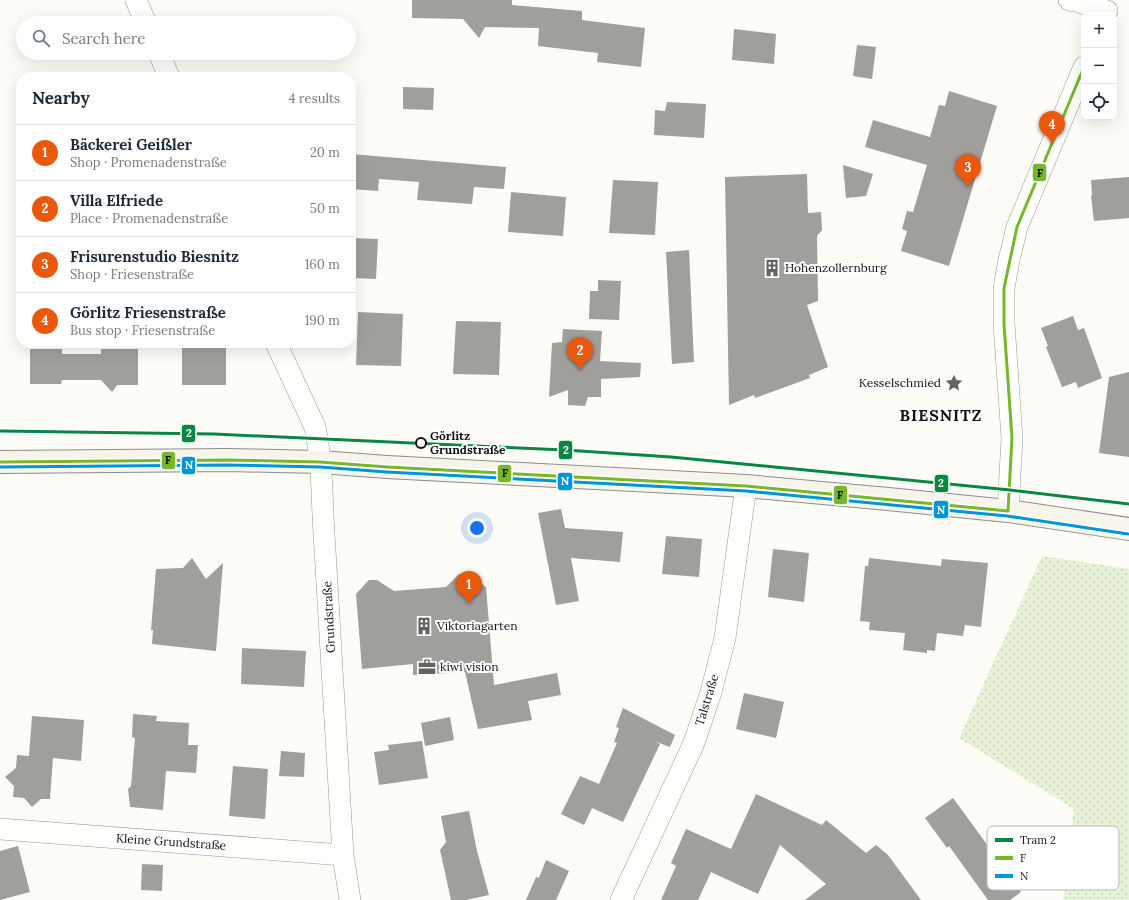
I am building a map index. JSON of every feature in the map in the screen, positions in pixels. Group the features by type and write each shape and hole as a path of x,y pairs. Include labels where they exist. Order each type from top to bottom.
{"main road":[{"path":"0,462 219,460 320,462 387,467 746,486 1008,511 1129,529"}],"street":[{"path":"136,0 143,16"},
{"path":"1069,0 1108,8"},
{"path":"162,60 167,72"},
{"path":"1008,511 1012,438 1004,324 1004,288 1017,227 1081,74"},
{"name":"Grundstraße","path":"278,348 315,427 320,462 343,855 350,900"},
{"name":"Talstraße","path":"621,900 694,743 711,692 725,638 746,486"},
{"name":"Kleine Grundstraße","path":"0,829 343,855"}],"green space":[{"path":"1042,556 1129,569 1129,900 1063,900 1064,890 1119,890 1119,826 1072,826 1074,809 959,738"}],"building":[{"path":"412,0 512,0 512,5 582,11 582,20 645,28 641,67 597,62 598,53 538,46 539,28 485,27 479,38 463,19 412,18"},
{"path":"734,29 776,34 774,64 732,60"},
{"path":"857,45 876,47 872,79 853,76"},
{"path":"403,87 434,88 433,110 403,109"},
{"path":"949,91 997,106 949,266 901,251 907,231 902,229 907,211 913,212 927,165 865,147 873,120 930,137 939,105 945,106"},
{"path":"667,102 706,104 704,138 654,135 655,110 665,111"},
{"path":"356,154 506,167 504,189 474,187 472,204 417,200 419,182 379,179 378,191 356,189"},
{"path":"843,165 873,174 866,196 846,198"},
{"name":"Hohenzollernburg","path":"807,174 808,213 821,212 822,230 817,236 818,301 807,305 828,367 809,375 810,378 755,398 754,395 729,405 725,177"},
{"path":"1129,177 1129,218 1094,221 1091,180"},
{"path":"613,180 658,182 655,235 609,233"},
{"path":"511,192 566,197 563,236 508,232"},
{"path":"356,238 378,239 376,279 356,278"},
{"path":"689,250 694,362 672,364 666,252"},
{"path":"598,280 621,281 619,320 589,319 590,291 598,291"},
{"path":"358,312 403,314 401,366 356,365"},
{"path":"1073,316 1078,330 1084,328 1102,378 1078,388 1076,382 1062,387 1046,347 1048,346 1041,328"},
{"path":"456,321 501,322 499,375 453,374"},
{"path":"563,329 602,331 600,361 641,363 640,377 601,379 601,397 588,397 585,406 568,405 568,390 549,397 552,343 562,342"},
{"path":"182,348 226,348 226,385 182,385"},
{"path":"30,349 62,349 62,354 101,354 101,349 138,349 138,385 117,385 112,392 101,380 62,380 61,384 30,384"},
{"path":"1129,372 1129,457 1099,453 1109,377"},
{"path":"561,509 565,528 623,532 620,562 571,558 579,601 556,605 538,513"},
{"path":"666,536 702,539 699,577 662,574"},
{"path":"773,549 809,553 804,602 768,597"},
{"path":"192,558 206,579 223,563 216,651 152,644 153,630 151,630 156,569 183,568"},
{"path":"869,558 941,566 942,559 988,563 981,627 965,625 963,636 937,633 935,651 927,650 927,653 903,650 905,633 869,630 870,622 860,621 865,566 868,566"},
{"name":"Viktoriagarten","path":"468,573 486,587 494,685 557,673 561,695 528,701 532,720 478,729 465,672 413,675 413,664 362,669 356,594 369,580 377,580 394,591 446,587 459,574"},
{"path":"242,648 306,651 304,687 241,684"},
{"path":"744,693 784,702 776,738 736,729"},
{"path":"623,708 675,735 670,747 654,741 660,744 623,822 592,808 584,825 561,814 580,776 599,784 617,743 614,742 619,728 616,727"},
{"path":"133,714 157,716 156,721 189,723 188,745 198,745 196,773 166,771 163,810 130,807 128,789 131,786 135,738 132,737"},
{"path":"32,716 84,720 81,761 53,758 50,799 41,799 32,807 24,798 13,797 14,786 5,777 16,768 17,755 29,756"},
{"path":"450,717 454,740 425,746 421,723"},
{"path":"422,741 428,778 379,785 374,752 389,750 388,745"},
{"path":"281,751 305,753 304,777 279,776"},
{"path":"233,766 268,769 265,819 229,816"},
{"path":"756,794 822,825 826,820 866,853 876,845 888,855 921,900 805,900 826,884 780,845 758,894 711,872 698,900 661,900 676,866 671,863 686,829 731,849"},
{"path":"953,798 987,845 987,890 1019,890 1021,892 1010,900 988,900 949,846 947,848 925,818"},
{"path":"469,811 477,851 489,895 466,900 451,900 440,850 446,842 441,816"},
{"path":"18,846 30,892 0,900 0,851"},
{"path":"546,860 569,871 556,900 526,900 536,877 539,878"},
{"path":"142,864 163,865 162,891 141,890"}],"tram line":[{"name":"2","path":"0,431 214,434 565,450 671,457 1010,490 1129,504"}],"transit line":[{"name":"F","path":"1008,511 1012,438 1004,324 1004,288 1017,227 1081,74"},
{"name":"F","path":"0,462 227,460 320,462 387,467 746,486 1008,511"},
{"name":"N","path":"0,467 227,465 320,467 387,472 746,491 1007,516 1128,534"}],"place":[{"name":"Görlitz Friesenstraße","path":"1052,144"},
{"name":"Frisurenstudio Biesnitz","path":"968,187"},
{"name":"Hohenzollernburg","path":"772,268"},
{"name":"Villa Elfriede","path":"580,370"},
{"name":"Kesselschmied","path":"954,383"},
{"name":"Görlitz Grundstraße","path":"421,443"},
{"name":"Bäckerei Geißler","path":"469,604"},
{"name":"Viktoriagarten","path":"424,626"},
{"name":"kiwi vision","path":"427,667"}],"district":[{"name":"BIESNITZ","path":"941,415"}]}
